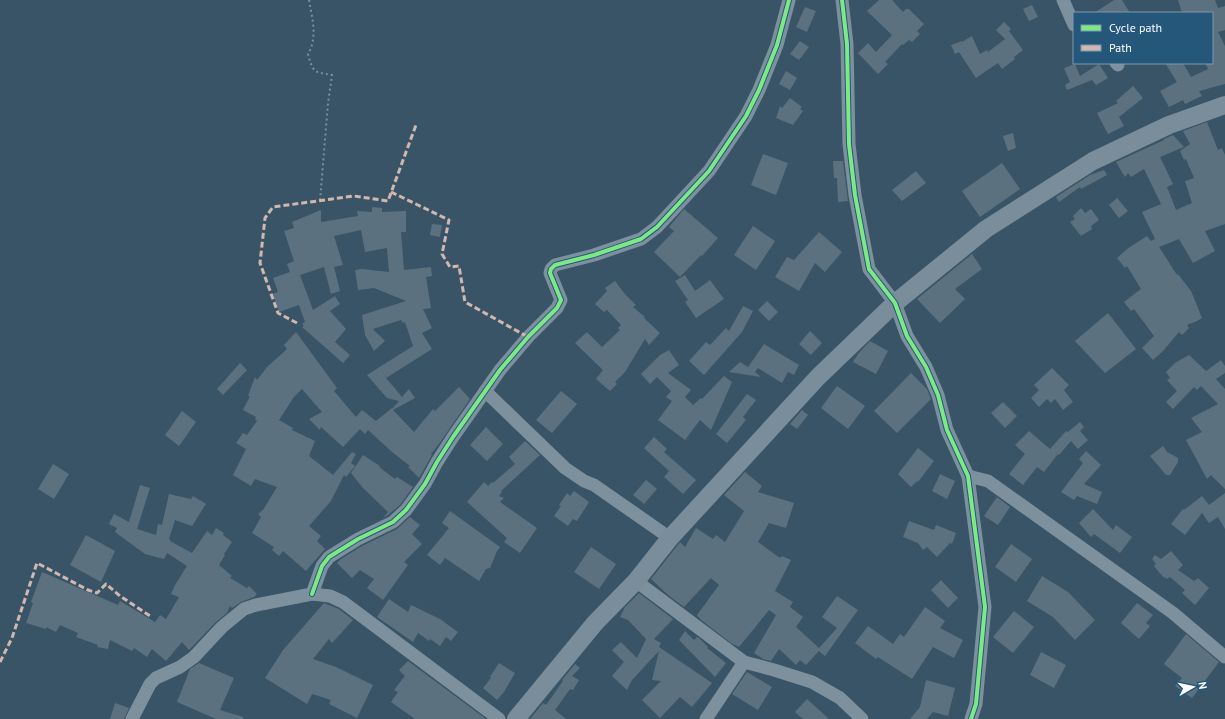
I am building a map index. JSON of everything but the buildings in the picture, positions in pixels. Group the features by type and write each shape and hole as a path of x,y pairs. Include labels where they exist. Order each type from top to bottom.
{"main road":[{"path":"516,719 595,623 636,581 670,538 818,377 896,303 986,229 1093,161 1169,126 1225,105"}],"street":[{"path":"312,594 322,566 329,557 358,539 393,522 406,510 425,484 436,462 500,370 528,337 557,308 561,300 550,273 551,269 555,265 594,255 641,239 657,227 709,171 746,116 756,97 776,45 789,0"},
{"path":"842,0 847,44 849,144 855,195 869,269 896,303 907,336 929,374 938,396 947,430 968,476 985,607 976,704 971,719"},
{"path":"1063,0 1073,23"},
{"path":"485,391 565,468 584,481 594,485 670,538"},
{"path":"968,476 988,481 1173,614 1225,656"},
{"path":"636,581 744,662 812,682 840,698 862,719"},
{"path":"132,719 145,692 153,681 180,667 194,657 222,627 244,610 256,605 312,594 330,596 343,602 499,719"},
{"path":"706,719 744,662"}],"path":[{"path":"309,0 314,34 312,47 308,54 311,67 317,72 332,75 328,103 320,201"}],"marked path":[{"path":"297,323 278,313 260,263 265,218 273,207 354,196 388,201 416,125"},
{"path":"391,192 449,220 442,254 450,267 459,266 465,302 528,337"},
{"path":"0,662 12,638 37,563 88,590 97,593 106,584 120,596 150,616"}],"cycle path":[{"path":"312,594 322,566 329,557 358,539 393,522 406,510 425,484 453,437 500,370 528,337 557,308 561,300 550,273 551,269 555,265 594,255 641,239 657,227 709,171 746,116 759,90 777,45 789,0"},
{"path":"842,0 847,44 849,144 855,195 869,269 895,303 907,336 926,367 938,395 947,430 968,476 985,607 976,704 971,719"}]}
